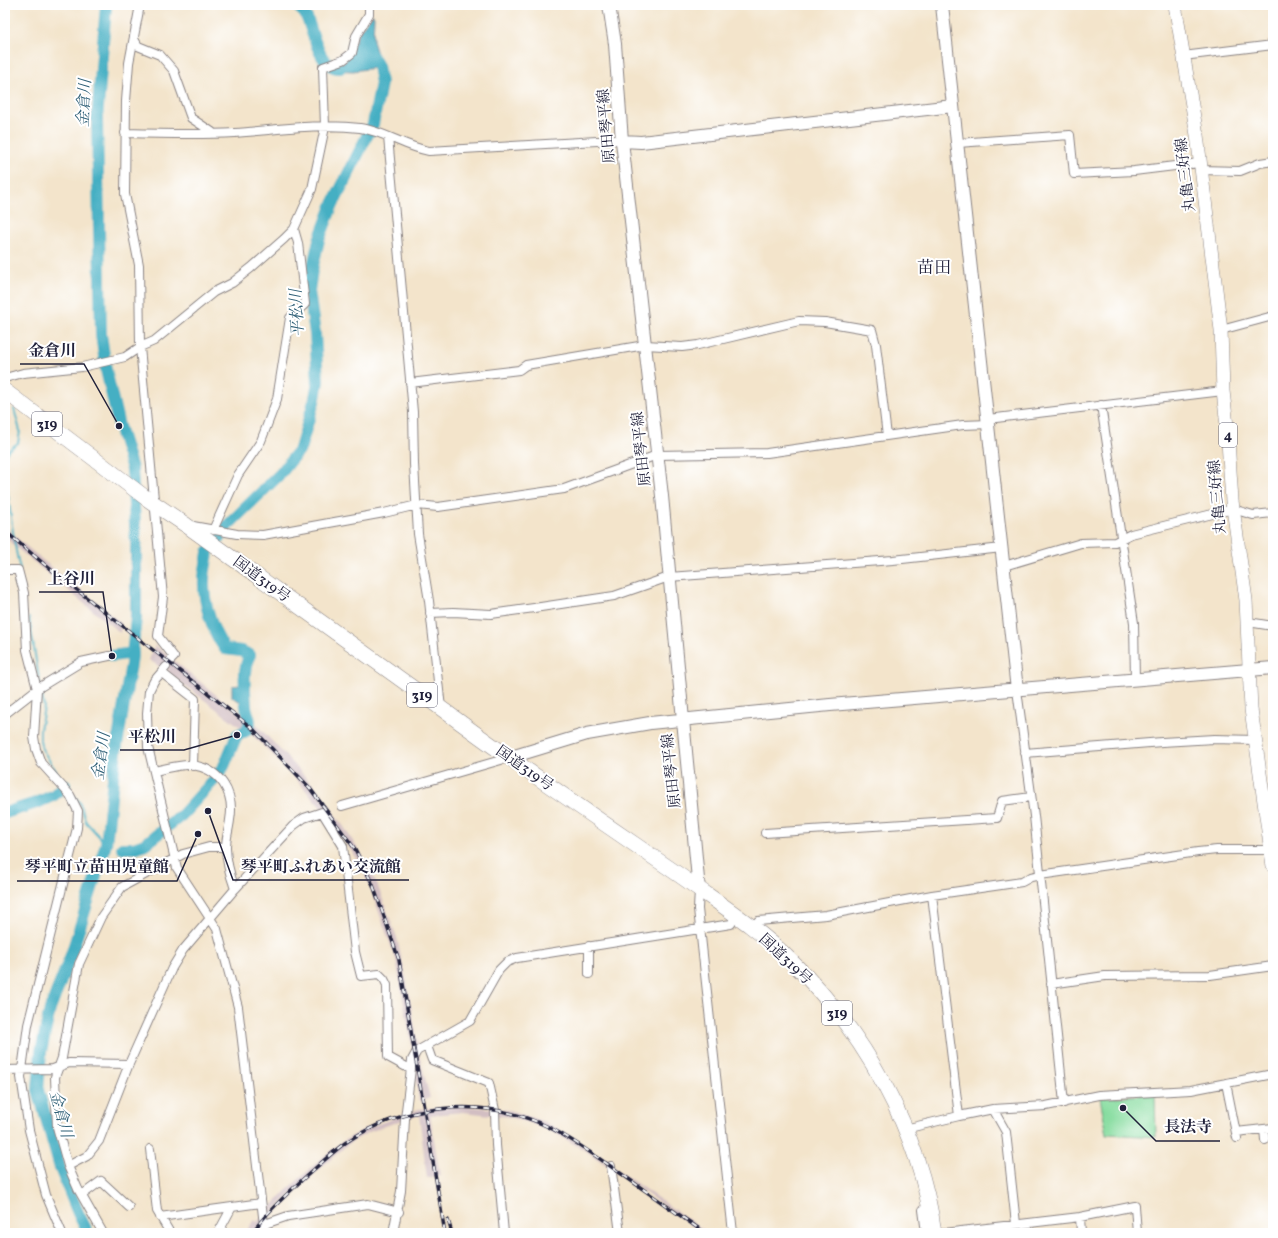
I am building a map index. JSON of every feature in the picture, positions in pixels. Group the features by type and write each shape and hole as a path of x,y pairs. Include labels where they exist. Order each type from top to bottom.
{"highway":[{"name":"国道319号","path":"5,391 151,501 441,708 508,758 736,916 789,959 815,986 843,1020 887,1090 905,1129 922,1176 930,1205 934,1233"}],"main road":[{"name":"丸亀三好線","path":"1175,5 1197,136 1221,330 1223,391 1233,509 1246,600 1255,740 1272,849 1273,866"}],"street":[{"path":"140,5 129,63 125,133 125,194 139,265 140,347 151,501 163,597 158,636 174,657 154,681 150,692 147,713 148,747 177,868 216,929 238,1007 261,1203 265,1224 264,1233"},
{"path":"5,378 23,373 82,367 125,357 140,347 154,341 214,292 232,283 252,268 294,229 312,189 325,127 323,67 343,60 352,53 356,36 369,14 368,5"},
{"name":"原田琴平線","path":"608,5 615,44 622,141 657,455 699,890"},
{"path":"942,5 1017,690 1040,875 1064,1102"},
{"path":"134,39 138,46 160,55 174,71 191,118 208,131 215,133"},
{"path":"1183,56 1273,45"},
{"path":"125,133 175,135 325,127 360,128 388,137 416,149 429,151 607,140 640,142 953,106"},
{"path":"958,144 1070,135 1074,174 1200,166 1240,171 1260,163 1273,161"},
{"path":"388,137 413,412 418,534 430,613 441,708"},
{"path":"213,530 238,475 261,441 277,399 290,318 305,304 298,243 294,229"},
{"path":"1221,330 1273,316"},
{"path":"410,383 519,370 526,365 645,345 682,347 698,345 799,321 825,322 872,330 876,345 887,436"},
{"path":"186,525 237,534 263,534 384,513 417,505 438,507 564,489 657,455 767,453 1102,405 1223,391"},
{"path":"1102,405 1134,623 1135,680"},
{"path":"1004,566 1081,543 1115,542 1131,534 1233,509 1253,515 1273,513"},
{"path":"430,613 453,612 491,614 614,596 669,577 893,560 1002,548"},
{"path":"5,570 18,570 24,593 27,650 37,689 34,737 40,763 70,795 78,811 77,828 28,1025 24,1069 21,1077 29,1130 46,1195 62,1233"},
{"path":"1248,622 1273,626"},
{"path":"5,714 37,689 81,662 109,656"},
{"path":"166,667 195,699 193,766"},
{"path":"342,806 587,734 650,723 830,705 1273,668"},
{"path":"1025,753 1214,739 1255,740"},
{"path":"154,771 193,766 201,767 213,773 223,781 227,788 230,800 230,819 226,847 228,869 235,889"},
{"path":"764,833 996,818 1002,801 1031,797"},
{"path":"68,1166 87,1156 99,1141 128,1064 172,968 183,950 235,889 293,826 304,818 322,812 343,846 355,952 361,976 379,974 384,979 386,985 388,1057 410,1069"},
{"path":"103,1233 68,1166 57,1127 55,1068 62,1058 79,964 101,917 122,887 175,857 194,850 209,847 226,847"},
{"path":"751,928 758,921 826,915 932,895 1022,882 1031,877 1040,875 1217,850 1272,849"},
{"path":"699,890 698,909 733,1233"},
{"path":"932,895 959,1116"},
{"path":"393,1233 398,1212 405,1119 410,1086 410,1069 417,1051 470,1021 499,970 507,962 517,958 731,924 736,916"},
{"path":"589,946 589,974"},
{"path":"1051,984 1105,976 1210,975 1273,966"},
{"path":"427,1046 432,1060 489,1083 495,1110 496,1145 504,1233"},
{"path":"5,1070 55,1068 69,1063 128,1064"},
{"path":"905,1129 993,1109 1064,1102 1100,1095 1191,1090 1273,1074"},
{"path":"1226,1083 1227,1110 1237,1135 1273,1128"},
{"path":"993,1109 1006,1132 1016,1229"},
{"path":"1264,1129 1265,1140"},
{"path":"150,1149 157,1211 170,1233"},
{"path":"611,1166 620,1233"},
{"path":"82,1195 101,1181 129,1207"},
{"path":"160,1217 261,1203"},
{"path":"265,1224 288,1216 368,1204 398,1212"},
{"path":"926,1233 923,1210 930,1205"},
{"path":"944,1233 1016,1229 1135,1206 1137,1233"},
{"path":"218,1233 232,1207"},
{"path":"1080,1217 1081,1233"}],"shaded area":[{"path":"5,402 8,405 11,420 5,433"},
{"path":"5,528 121,623 120,633 18,549 5,537"},
{"path":"155,645 248,721 243,729 167,672 169,669 163,665 160,667 149,660"},
{"path":"255,723 313,785 344,827 367,864 377,884 397,938 418,1045 412,1047 396,960 370,887 361,867 339,830 324,811 289,771 249,732"},
{"path":"419,1054 430,1098 419,1101 413,1062"},
{"path":"463,1106 509,1110 542,1121 558,1129 708,1233 702,1233 589,1153 555,1133 539,1126 509,1117 463,1112 430,1115 440,1176 427,1178 419,1115 405,1119 369,1132 348,1144 290,1195 264,1220 255,1233 245,1233 254,1220 257,1222 286,1191 322,1158 345,1140 367,1128 419,1109"}],"green space":[{"path":"1155,1094 1156,1137 1107,1134 1100,1098"}],"water":[{"path":"372,15 374,16 373,41 381,67 353,71 328,70 328,68 346,61 359,32"},
{"path":"241,685 241,702 232,697 232,686"}],"waterway":[{"name":"金倉川","path":"88,1233 78,1213 60,1168 38,1090 41,1052 50,1009 71,955 106,844 116,751 131,664 136,618 136,544 132,469 119,426 106,370 101,334 97,120 106,5"},
{"name":"平松川","path":"296,5 305,14 321,55 326,62 332,66 340,68"},
{"name":"平松川","path":"219,538 227,526 281,473 300,449 315,398 318,381 315,334 309,291 312,270 319,240 332,206 373,124 381,83 378,66 371,54"},
{"path":"5,356 7,375"},
{"path":"5,456 8,450 18,443 20,431 14,409"},
{"path":"5,477 15,546 20,569"},
{"name":"平松川","path":"122,848 134,848 145,844 182,815 215,779 224,766 237,735 246,731 250,723 246,707 245,680 247,661 250,655 241,651 225,649 212,625 204,589 204,573 208,552"},
{"path":"29,618 40,685"},
{"path":"112,656 133,653"},
{"path":"41,689 44,707 40,730 40,741 42,749 63,782"},
{"path":"5,813 39,802 54,795 65,785"},
{"path":"74,796 80,803 86,822 106,844"}],"railway":[{"path":"5,531 44,564 252,728 309,787 355,849 373,885 399,960 445,1233"},
{"path":"252,1233 269,1212 328,1156 339,1147 367,1130 391,1120 416,1113 441,1109 467,1108 493,1110 518,1115 559,1132 606,1163 705,1233"},
{"path":"448,1220 452,1233"}],"place":[{"name":"金倉川","path":"119,426"},
{"name":"上谷川","path":"112,656"},
{"name":"平松川","path":"237,735"},
{"name":"琴平町ふれあい交流館","path":"208,811"},
{"name":"琴平町立苗田児童館","path":"198,834"},
{"name":"長法寺","path":"1123,1108"}],"district":[{"name":"苗田","path":"934,267"}]}
